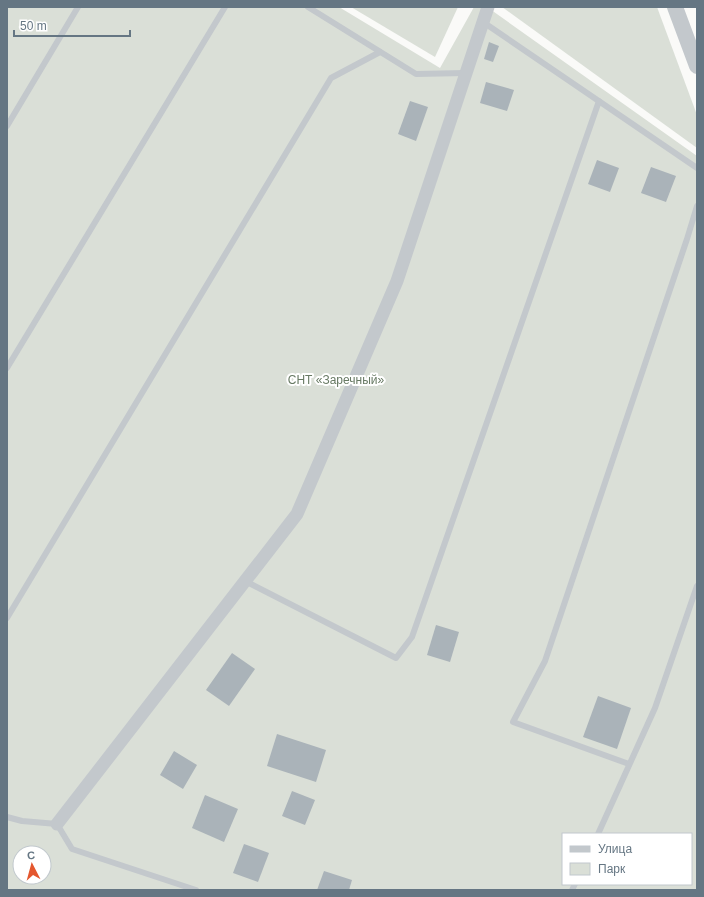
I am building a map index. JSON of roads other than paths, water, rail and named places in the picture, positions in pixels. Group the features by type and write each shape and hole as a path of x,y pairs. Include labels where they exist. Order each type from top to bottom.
{"street":[{"path":"57,824 297,514 397,281 488,7"},
{"path":"675,7 697,66"}],"lane":[{"path":"7,126 78,7"},
{"path":"7,368 226,7"},
{"path":"308,7 416,74 466,73"},
{"path":"483,22 697,168"},
{"path":"7,618 331,78 380,52"},
{"path":"245,581 396,658 412,637 599,101"},
{"path":"629,764 513,722 545,661 688,239 697,206"},
{"path":"598,833 655,708 697,586"},
{"path":"7,817 22,822 57,824 72,848 196,890"}],"park label":[{"name":"СНТ «Заречный»","path":"336,380"}]}
